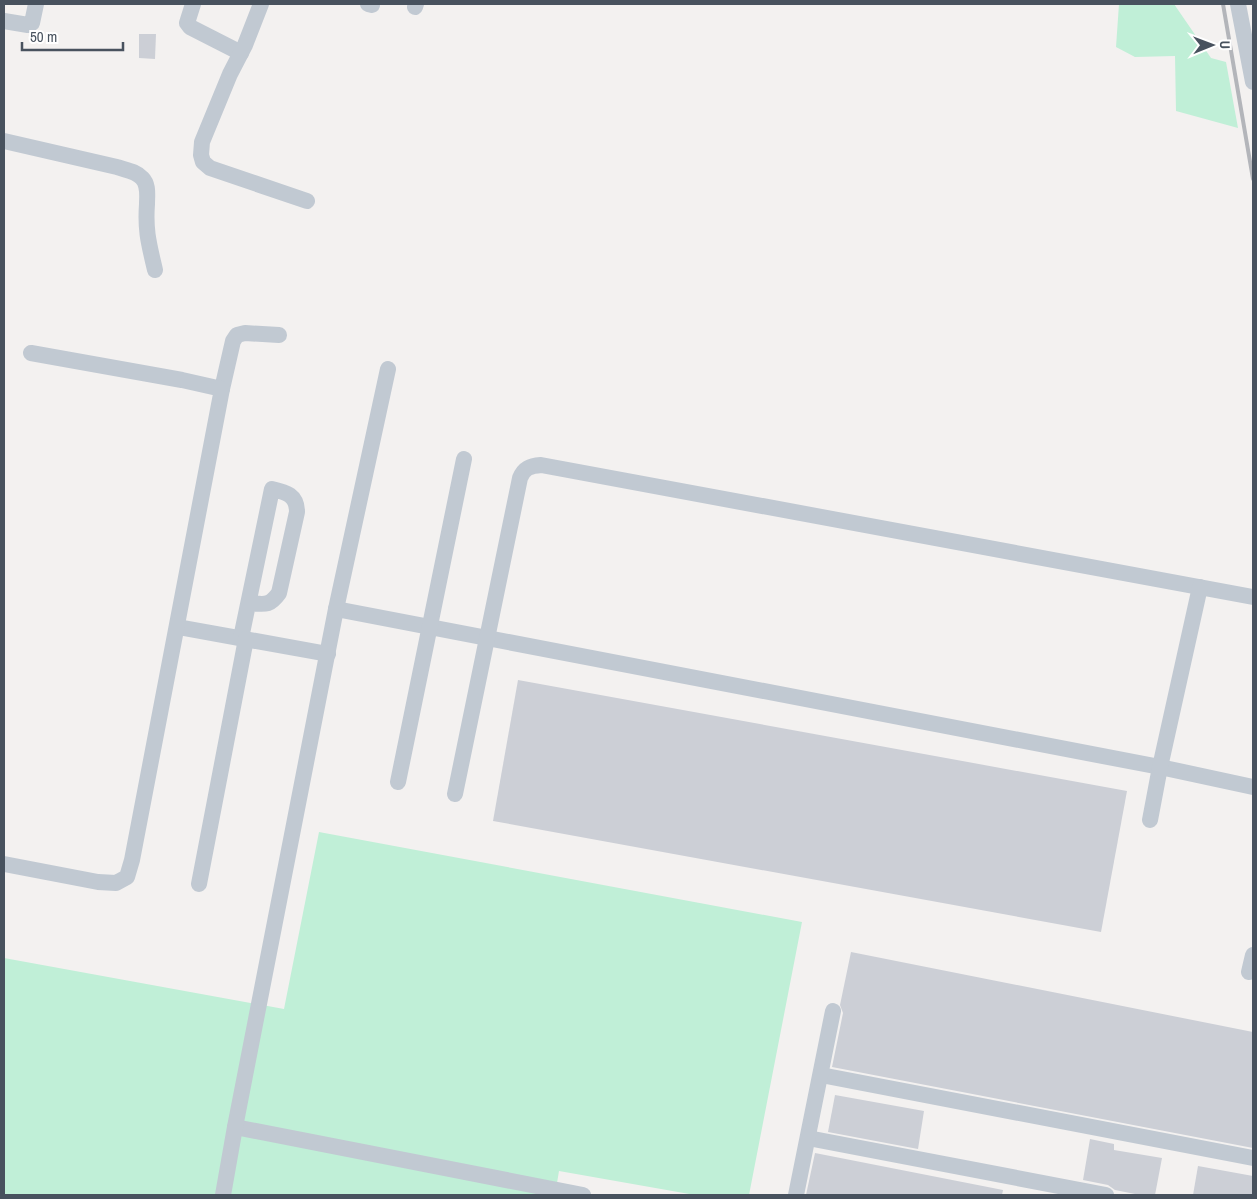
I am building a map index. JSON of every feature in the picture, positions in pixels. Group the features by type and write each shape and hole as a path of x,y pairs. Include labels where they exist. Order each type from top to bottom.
{"street":[{"path":"4,21 28,25 32,23 36,4"},
{"path":"193,4 187,18 187,23 190,27 241,53"},
{"path":"261,4 241,53 221,94 202,142 201,155 203,162 210,168 307,201"},
{"path":"1238,4 1248,34 1253,82"},
{"path":"4,141 117,167 134,172 142,178 148,191 147,237 155,270"},
{"path":"4,864 98,882 116,883 127,876 132,860 222,389 233,341 237,335 245,333 279,335"},
{"path":"31,353 222,389"},
{"path":"223,1195 336,609 388,370"},
{"path":"398,782 464,459"},
{"path":"455,794 520,478 527,467 541,465 1253,597"},
{"path":"199,884 249,603 272,489 284,491 297,506 297,512 279,593 268,605 249,603"},
{"path":"1150,820 1200,587"},
{"path":"336,609 429,625 1160,767 1253,787"},
{"path":"178,627 328,654"},
{"path":"1250,972 1253,955"},
{"path":"796,1195 833,1011"},
{"path":"821,1075 1253,1158"},
{"path":"235,1128 583,1195"},
{"path":"808,1138 1106,1195"}],"green space":[{"path":"1119,4 1174,4 1211,58 1226,62 1238,128 1176,111 1175,56 1135,57 1116,47"},
{"path":"319,832 802,922 749,1195 695,1195 559,1171 555,1195 4,1195 4,958 284,1009"}],"building":[{"path":"139,34 156,34 155,59 139,58"},
{"path":"518,680 1127,791 1101,932 493,821"},
{"path":"851,952 1253,1032 1253,1148 832,1067 843,1013 840,1005"},
{"path":"835,1095 924,1111 918,1149 828,1132"},
{"path":"1090,1139 1114,1144 1114,1150 1162,1158 1155,1195 1140,1195 1115,1190 1108,1185 1083,1180"},
{"path":"815,1153 1003,1190 1002,1195 806,1195"},
{"path":"1198,1166 1253,1176 1253,1195 1193,1195"}],"railway":[{"path":"1223,4 1253,179"}]}
